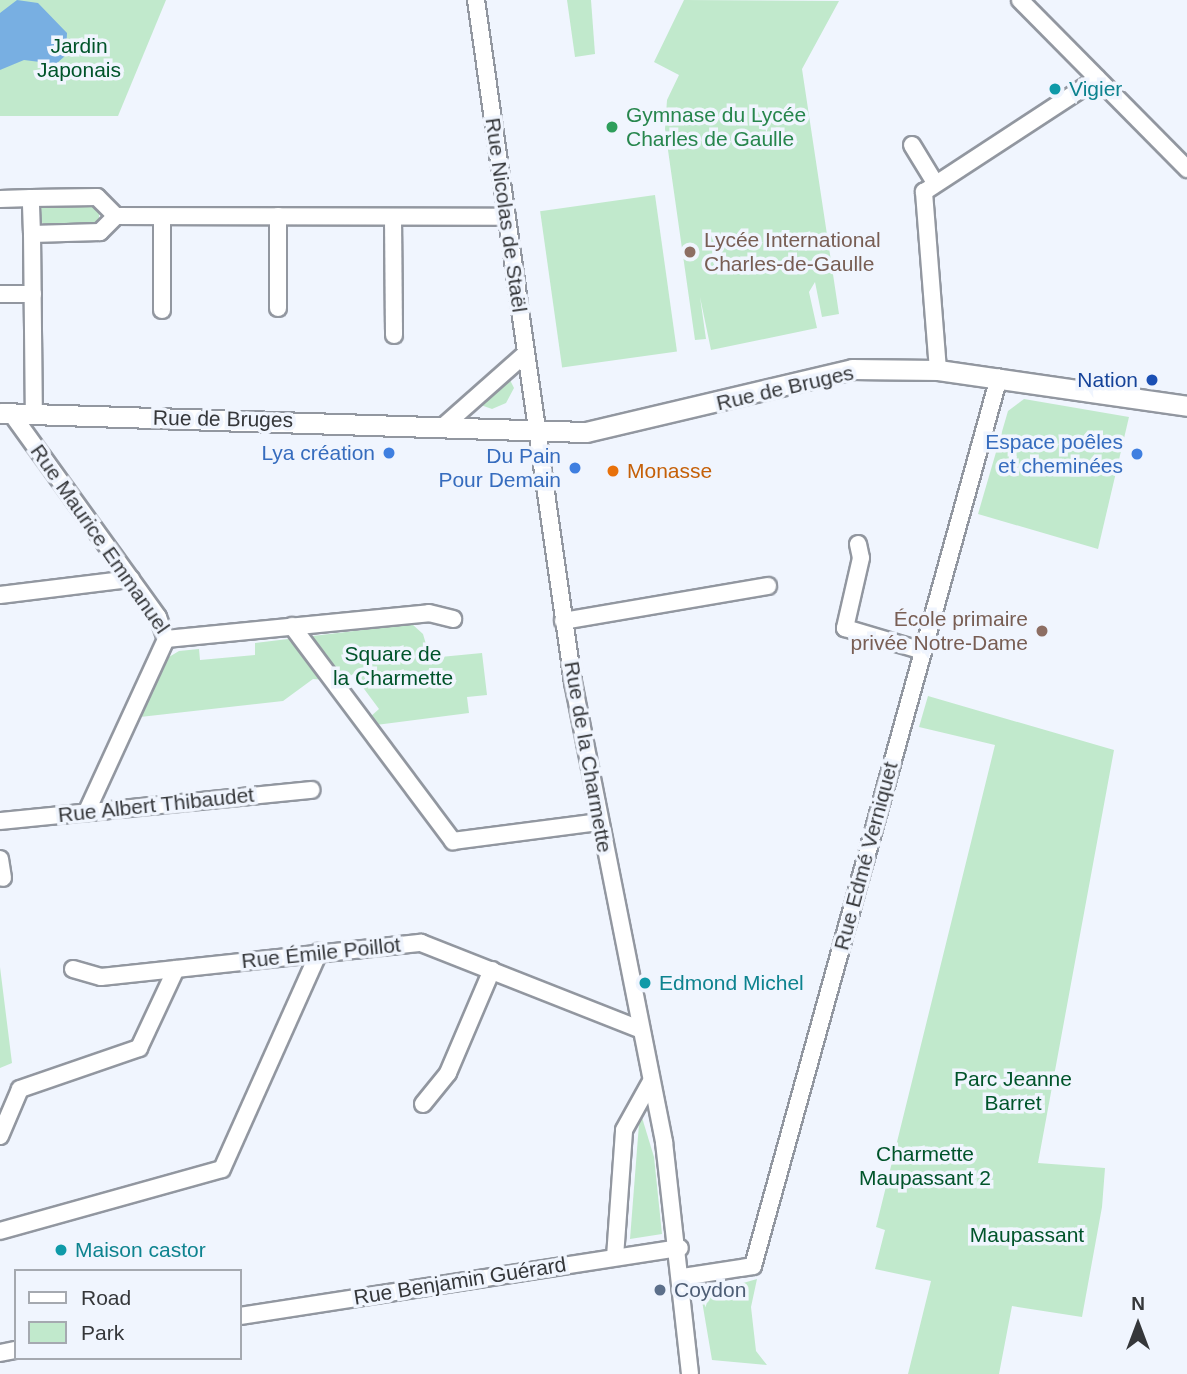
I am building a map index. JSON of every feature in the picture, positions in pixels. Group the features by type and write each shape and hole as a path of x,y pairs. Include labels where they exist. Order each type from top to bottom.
{"street":[{"name":"Rue Nicolas de Staël","path":"477,0 533,430"},
{"path":"1023,1 1187,169"},
{"path":"938,370 921,203 934,181 1097,79"},
{"path":"912,145 934,181"},
{"path":"0,198 97,197 116,216 507,217"},
{"path":"31,198 34,414"},
{"path":"32,234 100,232 116,216"},
{"path":"278,216 278,308"},
{"path":"162,217 162,310"},
{"path":"393,218 394,335"},
{"path":"0,294 33,294"},
{"path":"446,424 524,355"},
{"name":"Rue de Bruges","path":"6,413 446,424 533,430 620,429 852,369 938,370 999,377 1187,408"},
{"name":"Rue Edmé Verniquet","path":"683,1277 753,1266 999,377"},
{"name":"Rue Maurice Emmanuel","path":"6,413 131,579 166,639 429,613 453,619"},
{"name":"Rue de la Charmette","path":"533,430 563,621 680,1248 690,1374"},
{"path":"858,544 862,558 845,628 923,651"},
{"path":"0,595 131,579"},
{"path":"563,621 768,586"},
{"path":"292,626 453,841 600,822"},
{"path":"87,811 166,639"},
{"name":"Rue Albert Thibaudet","path":"0,821 311,790"},
{"path":"0,859 3,878"},
{"name":"Rue Émile Poillot","path":"73,969 101,977 421,943 639,1029"},
{"path":"0,1231 222,1169 319,952"},
{"path":"0,1136 20,1089 139,1048 176,969"},
{"path":"423,1104 448,1073 492,971"},
{"path":"615,1257 624,1130 650,1083"},
{"name":"Rue Benjamin Guérard","path":"242,1316 680,1248"}],"green space":[{"name":"Jardin Japonais","path":"0,0 166,0 118,116 0,116"},
{"path":"567,0 591,0 595,54 575,57"},
{"path":"684,0 839,1 802,69 839,314 822,317 815,282 809,292 817,328 711,350 700,297 706,339 695,340 665,129 667,100 679,75 654,62"},
{"path":"655,195 677,351 562,368 540,211"},
{"path":"99,202 99,226 47,227 38,219 42,204"},
{"path":"509,378 514,388 506,403 492,409 478,404"},
{"path":"1024,399 1129,417 1098,549 978,514 1008,411"},
{"name":"Square de la Charmette","path":"412,624 423,634 430,658 482,653 487,695 467,697 469,713 376,725 370,717 379,709 353,674 343,681 313,679 283,701 140,717 169,657 179,651 199,649 200,660 255,655 255,643"},
{"path":"928,696 1114,750 1038,1163 1105,1168 1102,1207 1082,1317 1012,1306 999,1374 908,1374 931,1281 875,1269 885,1230 876,1227 995,745 919,727"},
{"path":"0,967 12,1063 0,1068"},
{"path":"640,1111 654,1157 662,1234 630,1239"},
{"path":"757,1279 751,1307 756,1351 767,1365 712,1360 702,1301 712,1292"}],"water":[{"path":"17,0 38,3 67,33 66,55 56,64 24,60 0,70 0,13"}],"place":[{"name":"Vigier","path":"1055,89"},
{"name":"Gymnase du Lycée Charles de Gaulle","path":"612,127"},
{"name":"Lycée International Charles-de-Gaulle","path":"690,252"},
{"name":"Nation","path":"1152,380"},
{"name":"Lya création","path":"389,453"},
{"name":"Espace poêles et cheminées","path":"1137,454"},
{"name":"Du Pain Pour Demain","path":"575,468"},
{"name":"Monasse","path":"613,471"},
{"name":"École primaire privée Notre-Dame","path":"1042,631"},
{"name":"Edmond Michel","path":"645,983"},
{"name":"Maison castor","path":"61,1250"},
{"name":"Coydon","path":"660,1290"}],"park label":[{"name":"Parc Jeanne Barret","path":"1013,1091"},
{"name":"Charmette Maupassant 2","path":"925,1166"},
{"name":"Maupassant","path":"1027,1235"}]}
